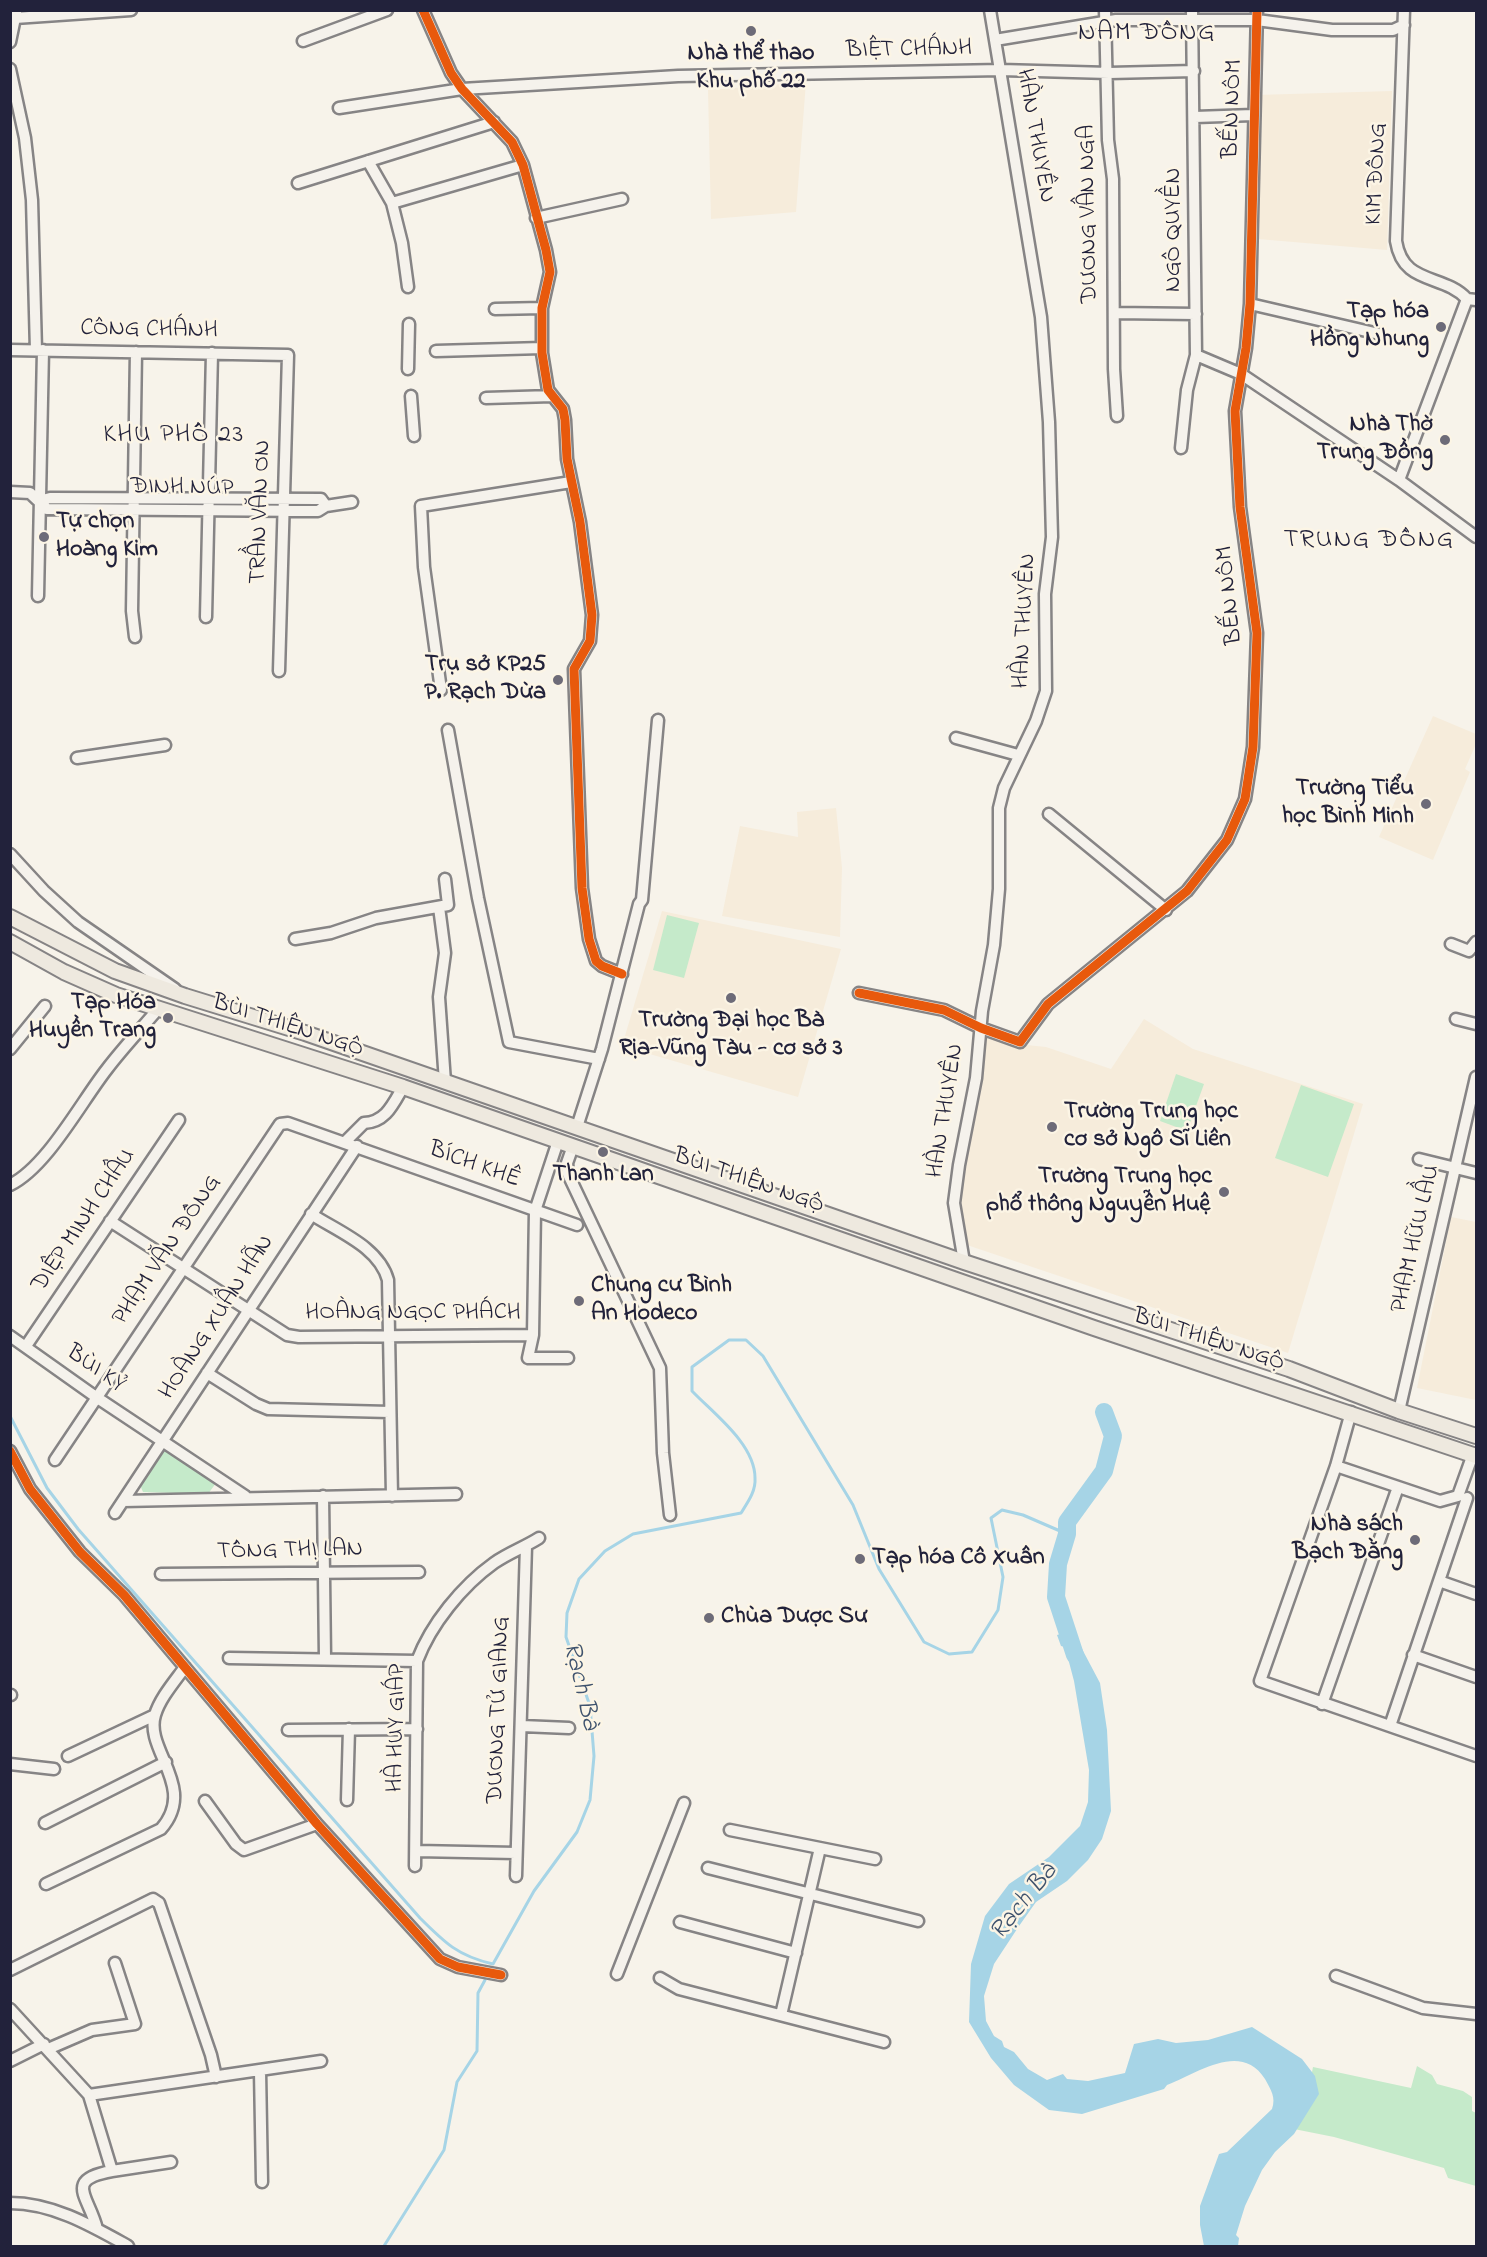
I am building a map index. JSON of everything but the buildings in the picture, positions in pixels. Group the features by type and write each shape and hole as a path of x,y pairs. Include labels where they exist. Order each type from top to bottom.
{"main road":[{"name":"BÙI THIỆN NGỘ","path":"10,917 115,971 185,996 446,1082 964,1262 1289,1369 1399,1411 1476,1436"},
{"name":"BÙI THIỆN NGỘ","path":"10,942 64,972 158,1009 403,1087 1164,1351 1475,1451"},
{"path":"558,1142 563,1123"},
{"path":"911,1263 917,1245"},
{"path":"1164,1351 1171,1330"}],"street":[{"path":"10,42 15,14 131,10"},
{"path":"303,41 387,10"},
{"path":"423,10 451,73 462,89 512,142 523,165 550,272 542,308 542,348 547,383 552,396 563,409 571,482 580,522 592,615 590,641 574,669 583,900 596,961 622,974"},
{"name":"HÀN THUYÊN","path":"964,1262 954,1203 976,1078 999,889 999,808 1004,788 1036,721 1046,691 1045,594 1052,537 1041,317 990,10"},
{"name":"KIM ĐỒNG","path":"1404,10 1396,241 1398,255 1412,271 1460,291 1472,299"},
{"name":"NGÔ QUYỀN","path":"1181,448 1187,390 1196,355 1192,15"},
{"path":"995,40 1105,16 1257,15 1332,30 1393,30 1404,25"},
{"name":"BẾN NÔM","path":"981,1028 1020,1042 1048,1004 1166,910 1186,891 1227,840 1245,799 1250,774 1257,633 1237,467 1235,411 1246,348 1250,304 1257,15"},
{"name":"DƯƠNG VÂN NGA","path":"1105,16 1109,73 1108,140 1113,179 1117,416"},
{"path":"10,69 25,138 32,200 39,350 38,596"},
{"name":"BIỆT CHÁNH","path":"339,108 462,89 678,76 1001,70 1109,73 1194,71"},
{"path":"1195,117 1253,115"},
{"path":"298,183 494,122"},
{"path":"368,161 392,204 402,243 408,287"},
{"path":"392,204 523,165"},
{"path":"536,218 622,199"},
{"path":"1399,480 1472,299"},
{"path":"1250,304 1379,334"},
{"path":"495,309 542,308"},
{"path":"1114,313 1196,314"},
{"path":"408,369 409,324"},
{"path":"436,351 542,348"},
{"name":"CÔNG CHÁNH","path":"10,350 288,355"},
{"path":"135,352 132,611 135,637"},
{"path":"206,616 212,353"},
{"name":"TRẦN VĂN ƠN","path":"279,671 288,355"},
{"path":"1196,355 1241,374 1399,480 1476,537"},
{"path":"411,396 414,436"},
{"path":"486,398 552,396"},
{"path":"441,690 424,567 421,506 571,482"},
{"name":"ĐINH NÚP","path":"10,492 30,493 47,509 133,503 208,504 284,499 321,499 326,506"},
{"name":"ĐINH NÚP","path":"208,504 283,511 318,511 326,506 352,502"},
{"path":"577,1127 599,1059 644,885 657,720"},
{"path":"448,730 478,898 509,1042 599,1059"},
{"path":"956,738 1018,755"},
{"path":"77,758 165,746"},
{"path":"1049,814 1166,910"},
{"name":"BÙI THIỆN NGỘ","path":"10,854 44,891 78,922 185,996"},
{"path":"295,939 331,933 376,918 448,905 444,879"},
{"path":"440,907 445,953 439,997 446,1082"},
{"path":"1451,944 1469,951 1476,942"},
{"path":"859,993 944,1010 981,1028"},
{"path":"10,1049 45,1006"},
{"path":"10,1185 21,1180 40,1161 107,1069 158,1009"},
{"path":"1456,1019 1476,1024"},
{"name":"PHẠM HỮU LẦU","path":"1399,1411 1476,1077"},
{"path":"345,1142 364,1123 372,1123 387,1115 403,1087"},
{"name":"DIỆP MINH CHÂU","path":"26,1346 179,1120"},
{"name":"PHẠM VĂN ĐỒNG","path":"55,1460 181,1268 280,1124 288,1123 357,1146"},
{"path":"558,1142 535,1211 533,1335 528,1358 568,1358"},
{"name":"BÍCH KHÊ","path":"357,1146 577,1225"},
{"name":"HOÀNG XUÂN HÃN","path":"115,1514 357,1146"},
{"path":"573,1146 567,1163 568,1174 660,1368 663,1454 670,1515"},
{"path":"1419,1159 1476,1173"},
{"path":"312,1214 376,1256 384,1266 388,1280 392,1496"},
{"name":"HOÀNG NGỌC PHÁCH","path":"110,1221 287,1335 299,1337 533,1335"},
{"name":"BÙI KỶ","path":"10,1336 96,1397 246,1497"},
{"path":"207,1373 268,1409 390,1412"},
{"path":"1351,1412 1335,1466 1260,1681 1476,1756"},
{"path":"10,1451 30,1489 80,1552 124,1595 317,1824 440,1959 466,1970 501,1975"},
{"path":"1390,1726 1467,1498 1475,1451"},
{"path":"1335,1466 1440,1501 1467,1498"},
{"path":"1322,1704 1398,1487"},
{"path":"123,1501 456,1494"},
{"path":"323,1496 325,1658"},
{"name":"HÀ HUY GIÁP","path":"415,1866 417,1851 417,1661 424,1642 461,1593 494,1563 539,1538"},
{"name":"DƯƠNG TỬ GIANG","path":"516,1876 526,1546"},
{"name":"TỐNG THỊ LAN","path":"161,1574 419,1572"},
{"path":"1439,1581 1476,1594"},
{"path":"1413,1655 1476,1677"},
{"path":"229,1658 417,1661"},
{"path":"68,1756 154,1715 185,1667"},
{"path":"46,1884 161,1830 172,1813 173,1782 155,1732 154,1715"},
{"path":"522,1726 569,1728"},
{"path":"347,1800 349,1729"},
{"path":"288,1730 417,1729"},
{"path":"45,1823 166,1762"},
{"path":"10,1764 54,1769"},
{"path":"206,1801 236,1844 244,1851 317,1824"},
{"path":"617,1974 684,1803"},
{"path":"730,1830 875,1859"},
{"path":"781,2015 820,1848"},
{"path":"417,1851 516,1853"},
{"path":"708,1868 809,1896 918,1921"},
{"path":"10,1970 153,1899 159,1903 181,1965 216,2077"},
{"path":"680,1922 796,1953"},
{"path":"10,2061 92,2030 135,2024 115,1963"},
{"path":"1336,1976 1423,2008 1476,2014"},
{"path":"660,1978 679,1989 884,2042"},
{"path":"10,2009 89,2095 112,2171"},
{"path":"89,2095 321,2061"},
{"path":"260,2071 262,2182"},
{"path":"97,2229 81,2190 83,2182 88,2177 171,2162"},
{"path":"10,2203 37,2205 97,2229 128,2247"}],"shaded area":[{"path":"806,82 796,212 711,219 708,90"},
{"path":"1392,91 1387,250 1258,239 1262,117 1256,113 1256,95"},
{"name":"Trường Tiểu học Bình Minh","path":"1433,716 1476,734 1476,744 1465,769 1470,772 1433,860 1379,837"},
{"path":"836,808 842,868 840,937 722,916 740,826 798,837 797,812"},
{"name":"Trường Đại học Bà Rịa-Vũng Tàu - cơ sở 3","path":"662,911 841,949 798,1097 622,1046"},
{"name":"Trường Trung học phổ thông Nguyễn Huệ","path":"1144,1019 1193,1049 1363,1104 1288,1353 964,1244 959,1209 986,1035 1017,1044 1046,1047 1111,1069"},
{"path":"1451,1217 1476,1222 1476,1400 1417,1388"}],"green space":[{"path":"667,915 699,923 684,978 653,970"},
{"path":"1176,1074 1204,1084 1187,1131 1160,1121"},
{"path":"1301,1085 1354,1104 1328,1177 1275,1158"},
{"path":"161,1451 170,1452 216,1483 208,1494 143,1492 140,1485"},
{"path":"1417,2066 1432,2075 1437,2084 1463,2091 1472,2097 1472,2111 1476,2113 1476,2186 1448,2178 1444,2168 1334,2137 1289,2128 1309,2088 1313,2067 1411,2088"}],"water":[{"path":"1072,1630 1100,1683 1107,1730 1111,1811 1102,1839 1088,1860 1067,1881 1036,1902 994,1964 984,1996 986,2021 994,2036 1002,2041 1004,2047 1014,2052 1028,2069 1047,2080 1063,2074 1067,2079 1088,2081 1125,2073 1134,2044 1158,2039 1176,2043 1208,2040 1252,2027 1302,2059 1315,2076 1319,2094 1294,2134 1275,2152 1262,2170 1245,2206 1236,2235 1239,2238 1238,2246 1204,2246 1200,2225 1200,2206 1219,2154 1227,2152 1272,2109 1271,2090 1255,2068 1244,2062 1219,2063 1167,2085 1164,2089 1082,2114 1049,2110 1014,2085 991,2058 969,2022 971,1964 985,1916 1009,1884 1049,1857 1080,1826 1088,1802 1089,1770 1074,1681 1065,1647 1061,1646 1057,1635"}],"waterway":[{"name":"Rạch Bà","path":"10,1416 47,1488 78,1529 420,1918 437,1935 461,1953 493,1964 534,1891 577,1832 590,1800 594,1756 590,1706 566,1637 567,1613 579,1579 605,1551 633,1534 741,1513 753,1492 755,1478 748,1453 741,1441 692,1391 692,1367 729,1340 746,1340 763,1356 853,1505 879,1569 924,1642 949,1654 972,1652 998,1610 1003,1577 991,1518 1002,1510 1023,1515 1067,1534"},
{"name":"Rạch Bà","path":"1075,1655 1056,1597 1058,1564 1067,1534 1067,1522 1104,1471 1113,1436 1104,1412"},
{"path":"384,2246 444,2150 457,2082 477,2051 478,1993 485,1980"}],"cycle path":[{"path":"423,10 451,73 462,89 512,142 523,165 546,250 550,272 542,308 542,353 548,390 563,409 567,459 580,522 592,615 590,641 574,669 582,888 589,939 596,961 622,974"},
{"path":"859,993 944,1010 981,1028 1020,1042 1048,1004 1187,891 1227,840 1245,799 1253,747 1257,633 1240,507 1235,411 1246,348 1250,304 1257,10"},
{"path":"10,1451 30,1489 80,1552 124,1595 317,1824 440,1959 458,1967 501,1975"}],"place":[{"name":"Nhà thể thao Khu phố 22","path":"751,31"},
{"name":"Tạp hóa Hồng Nhung","path":"1441,327"},
{"name":"Nhà Thờ Trung Đồng","path":"1445,440"},
{"name":"Tự chọn Hoàng Kim","path":"44,537"},
{"name":"Trụ sở KP25 P. Rạch Dừa","path":"558,680"},
{"name":"Trường Tiểu học Bình Minh","path":"1426,804"},
{"name":"Trường Đại học Bà Rịa-Vũng Tàu - cơ sở 3","path":"731,998"},
{"name":"Tạp Hóa Huyền Trang","path":"168,1018"},
{"name":"Trường Trung học cơ sở Ngô Sĩ Liên","path":"1052,1127"},
{"name":"Thanh Lan","path":"603,1152"},
{"name":"Trường Trung học phổ thông Nguyễn Huệ","path":"1224,1192"},
{"name":"Chung cư Bình An Hodeco","path":"579,1301"},
{"name":"Nhà sách Bạch Đằng","path":"1415,1540"},
{"name":"Tạp hóa Cô Xuân","path":"860,1559"},
{"name":"Chùa Dược Sư","path":"709,1618"}],"district":[{"name":"NAM ĐỒNG","path":"1147,35"},
{"name":"KHU PHỐ 23","path":"174,437"},
{"name":"TRUNG ĐỒNG","path":"1369,542"}]}
